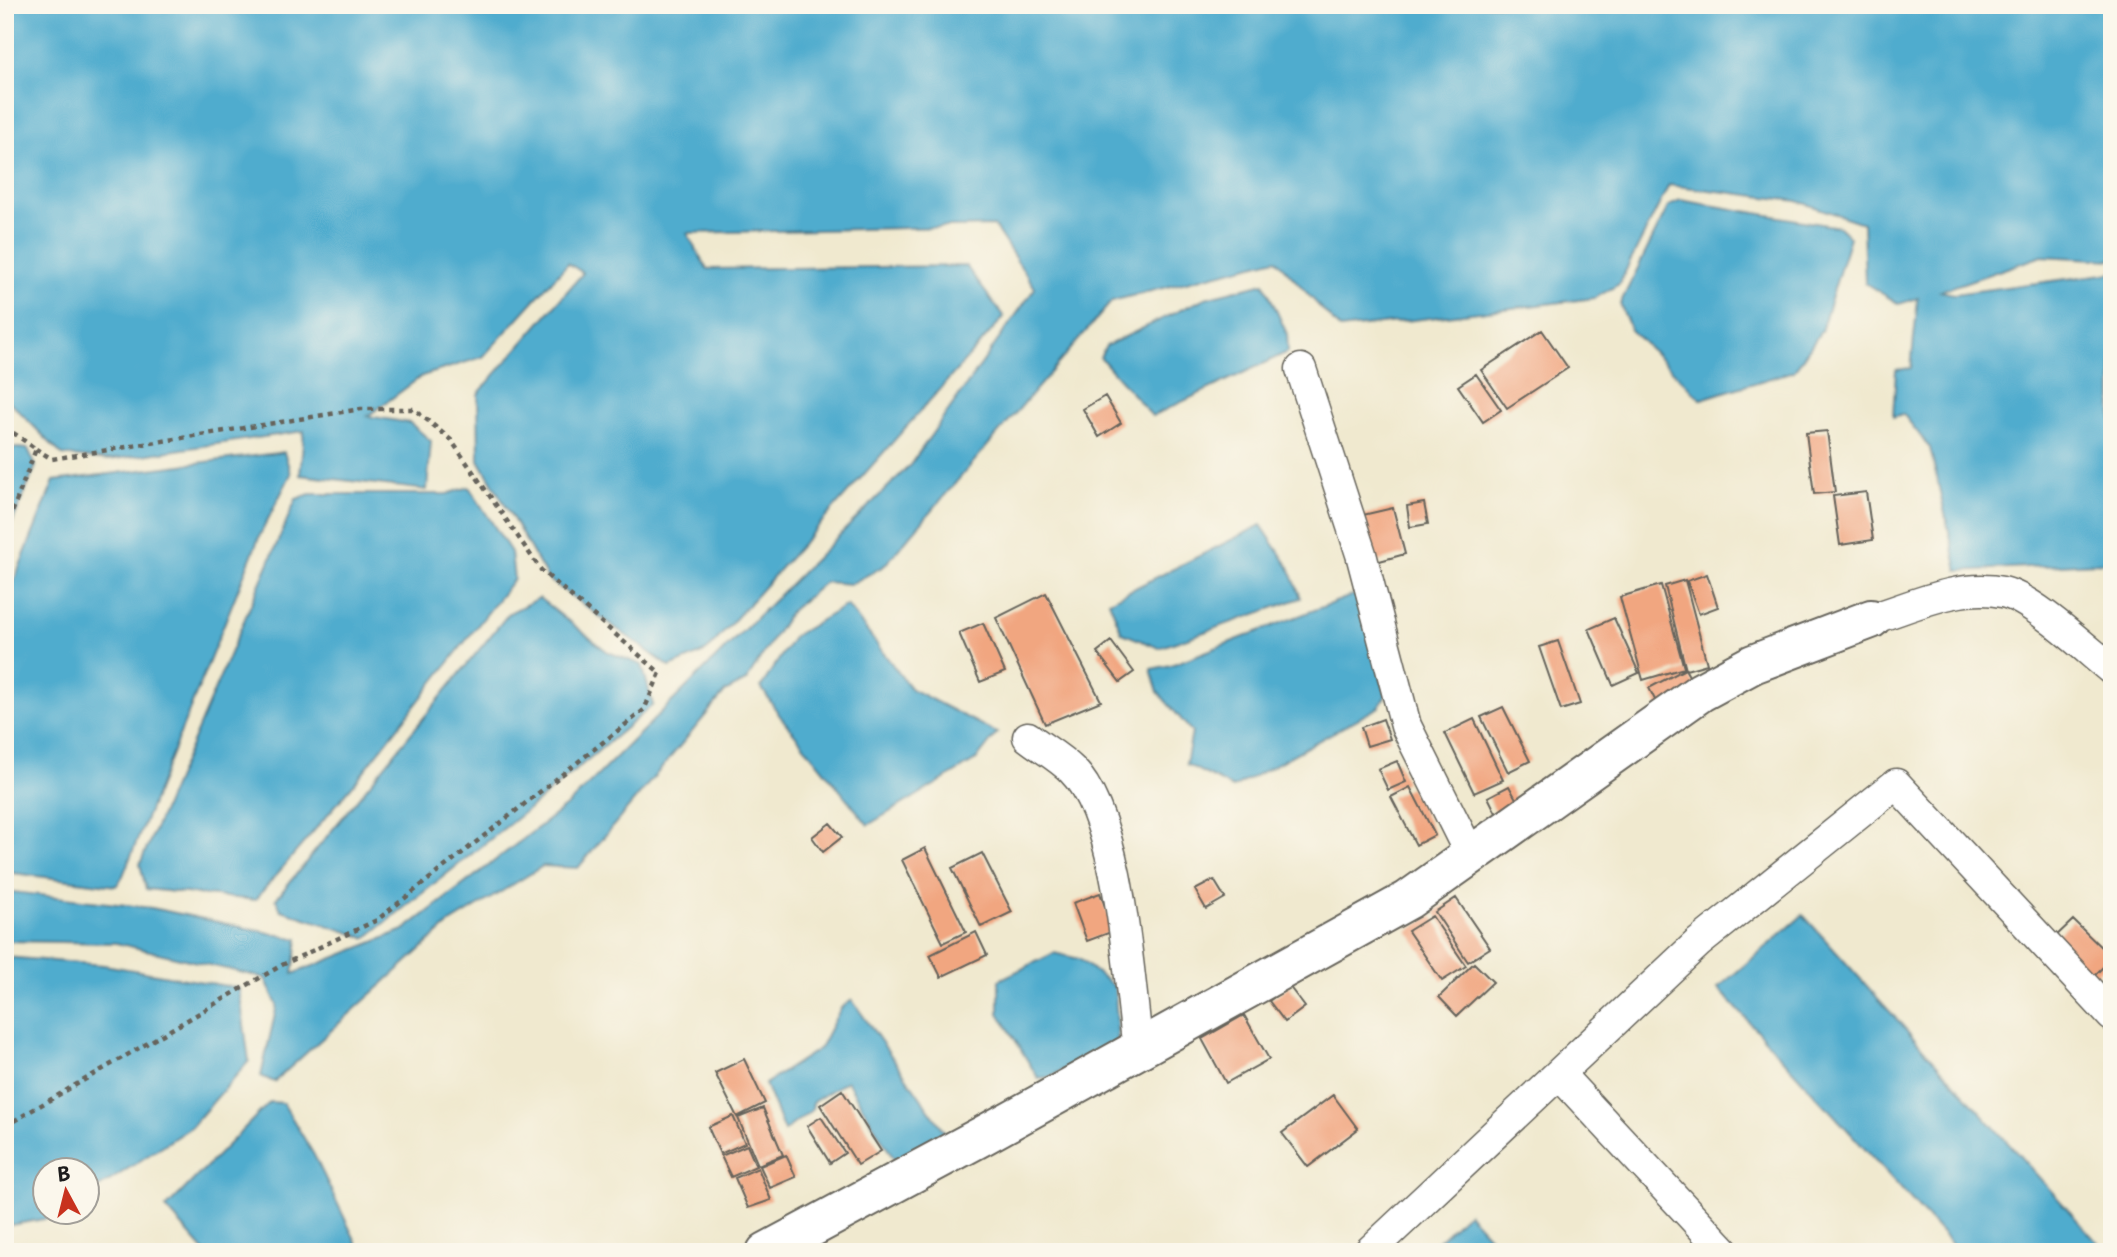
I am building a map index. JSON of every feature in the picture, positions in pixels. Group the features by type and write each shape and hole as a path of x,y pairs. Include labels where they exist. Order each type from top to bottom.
{"street":[{"path":"1301,369 1361,554 1406,726 1471,854"},
{"path":"766,1252 1408,900 1700,692 1754,664 1871,619 1957,592 2003,592 2039,612 2112,670"},
{"path":"1028,737 1072,770 1087,790 1104,828 1115,879 1138,1050"},
{"path":"1369,1252 1698,943 1896,784 2112,1016"},
{"path":"1559,1074 1725,1252"}],"path":[{"path":"5,428 52,459 361,409 414,409 451,440 541,570 660,673 644,710 377,920 282,965 5,1126"},
{"path":"5,531 36,450"}],"water":[{"path":"5,5 2112,5 2112,260 2042,256 1940,291 1954,294 2112,273 2112,562 1958,571 1930,448 1903,414 1893,417 1896,370 1911,368 1918,298 1899,304 1865,283 1863,223 1797,201 1669,185 1619,284 1595,298 1340,329 1276,259 1112,301 884,566 851,584 825,582 790,612 746,681 725,692 578,868 543,866 449,924 274,1082 261,1076 277,1005 265,978 116,943 5,941 5,891 152,908 298,939 293,974 404,930 569,804 910,465 1035,288 994,226 687,233 707,269 966,266 1004,317 707,651 670,667 548,579 479,460 478,394 583,273 568,263 483,357 422,376 368,416 410,423 431,441 427,490 300,475 304,431 109,460 62,455 5,397"},
{"path":"1680,200 1839,227 1850,237 1821,331 1794,371 1701,399 1631,330 1620,304 1668,207"},
{"path":"1264,283 1287,334 1288,352 1152,416 1100,357 1106,346 1205,298"},
{"path":"5,447 28,449 36,466 5,540"},
{"path":"284,452 291,474 260,535 122,878 116,886 5,872 5,603 54,481"},
{"path":"469,487 511,552 514,579 353,785 255,900 146,889 140,864 296,499 310,494 447,494"},
{"path":"1261,525 1289,567 1301,598 1159,648 1122,633 1109,601"},
{"path":"1356,594 1386,695 1379,707 1233,788 1186,764 1192,732 1158,692 1151,669 1171,665"},
{"path":"539,598 608,652 642,665 653,705 541,799 366,938 281,910 276,899 509,613"},
{"path":"847,605 911,689 997,733 976,760 868,825 780,716 761,687 794,636"},
{"path":"1803,915 2106,1252 1959,1252 1718,988"},
{"path":"1054,953 1079,959 1115,987 1118,1041 1050,1077 1038,1078 999,1013 999,980"},
{"path":"5,957 104,965 239,988 249,1061 191,1127 102,1186 102,1156 32,1156 32,1221 5,1226"},
{"path":"852,1000 946,1134 895,1161 847,1081 813,1102 812,1110 784,1131 765,1084 820,1048 841,1008"},
{"path":"270,1102 283,1103 314,1155 361,1252 205,1252 166,1208"},
{"path":"1468,1213 1504,1252 1426,1252"}],"building":[{"path":"1542,330 1568,368 1507,408 1481,370"},
{"path":"1476,374 1501,410 1483,422 1458,386"},
{"path":"1105,396 1121,423 1099,437 1083,409"},
{"path":"1827,431 1835,492 1814,494 1806,433"},
{"path":"1866,492 1873,540 1840,545 1833,496"},
{"path":"1424,503 1428,524 1410,527 1407,506"},
{"path":"1393,508 1405,554 1376,562 1363,515"},
{"path":"1707,574 1718,607 1699,614 1687,581"},
{"path":"1685,580 1707,664 1686,670 1665,586"},
{"path":"1661,585 1684,668 1643,680 1620,597"},
{"path":"1046,593 1101,701 1045,724 996,618"},
{"path":"1614,618 1639,673 1613,685 1589,629"},
{"path":"983,623 1005,672 980,682 959,633"},
{"path":"1111,641 1134,672 1120,682 1097,652"},
{"path":"1558,641 1580,704 1561,710 1539,647"},
{"path":"1685,669 1696,688 1659,708 1649,688"},
{"path":"1503,707 1530,761 1508,772 1481,717"},
{"path":"1383,719 1390,739 1367,746 1361,727"},
{"path":"1474,719 1503,780 1474,793 1445,733"},
{"path":"1397,761 1406,782 1388,790 1378,769"},
{"path":"1509,786 1521,808 1499,819 1488,797"},
{"path":"1410,787 1435,835 1416,845 1391,797"},
{"path":"830,823 842,837 823,852 812,837"},
{"path":"925,848 966,932 943,943 902,860"},
{"path":"982,853 1012,912 981,927 952,868"},
{"path":"1214,880 1225,898 1206,909 1195,890"},
{"path":"1100,893 1114,931 1087,941 1073,903"},
{"path":"1456,898 1490,948 1468,962 1435,912"},
{"path":"1432,916 1466,966 1442,981 1408,931"},
{"path":"2073,920 2112,958 2093,977 2054,938"},
{"path":"976,932 987,955 941,977 930,955"},
{"path":"1474,963 1493,982 1457,1016 1439,997"},
{"path":"1289,986 1305,1007 1285,1022 1269,1001"},
{"path":"1244,1015 1269,1059 1226,1083 1202,1039"},
{"path":"744,1059 765,1103 737,1117 715,1073"},
{"path":"842,1090 881,1151 858,1165 820,1105"},
{"path":"1333,1095 1358,1129 1308,1167 1282,1133"},
{"path":"763,1108 783,1155 758,1165 738,1118"},
{"path":"733,1116 745,1143 720,1154 708,1127"},
{"path":"821,1117 845,1153 830,1163 807,1126"},
{"path":"747,1145 756,1166 731,1177 721,1156"},
{"path":"786,1155 796,1177 770,1188 760,1166"},
{"path":"758,1168 771,1200 748,1208 735,1178"}]}
